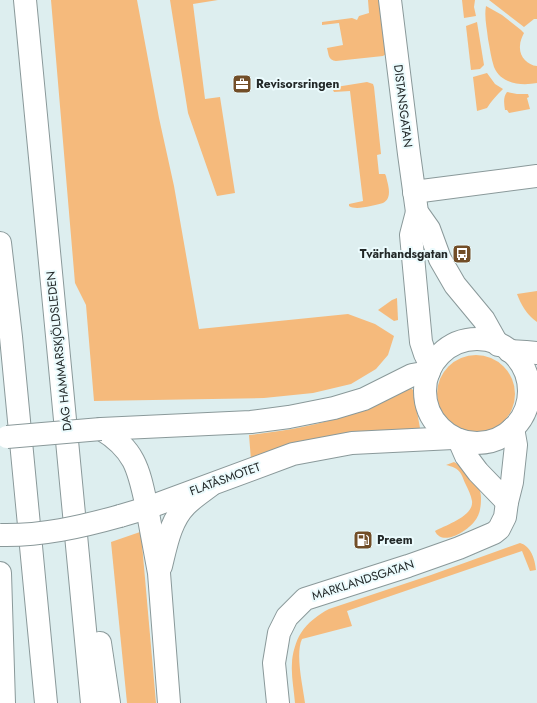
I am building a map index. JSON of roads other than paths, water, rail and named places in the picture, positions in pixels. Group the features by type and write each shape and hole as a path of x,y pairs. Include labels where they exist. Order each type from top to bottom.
{"street":[{"name":"DAG HAMMARSKJÖLDSLEDEN","path":"24,0 92,703"},
{"name":"DISTANSGATAN","path":"390,0 416,202 411,235 421,342 430,369"},
{"path":"416,202 537,176"},
{"name":"DISTANSGATAN","path":"416,202 429,229 440,259 455,285 484,320 504,348"},
{"path":"0,243 11,337 46,703"},
{"path":"506,502 478,472 456,439 441,429 432,417 428,410 425,395 426,380 430,369 446,350 455,344 466,341 488,341 504,348 537,353"},
{"path":"504,348 520,362 528,384 528,400 523,415 523,421"},
{"path":"2,438 251,422 289,417 334,408 364,399 412,375 430,369"},
{"name":"FLATÅSMOTET","path":"0,535 50,532 90,525 200,491 272,461 293,454 352,443 456,439 473,443 488,442 501,437 523,421"},
{"name":"MARKLANDSGATAN","path":"278,703 274,663 279,633 287,617 305,599 459,548 494,533 499,529 505,517 506,502 512,482 516,445 523,421"},
{"path":"108,431 125,448 136,466 141,479 159,573 169,703"},
{"path":"69,462 90,572 109,703"},
{"path":"159,573 169,534 185,506 200,491"},
{"path":"0,573 4,703"}],"place":[{"name":"Revisorsringen","path":"242,84"},
{"name":"Tvärhandsgatan","path":"462,254"},
{"name":"Preem","path":"363,540"}]}
